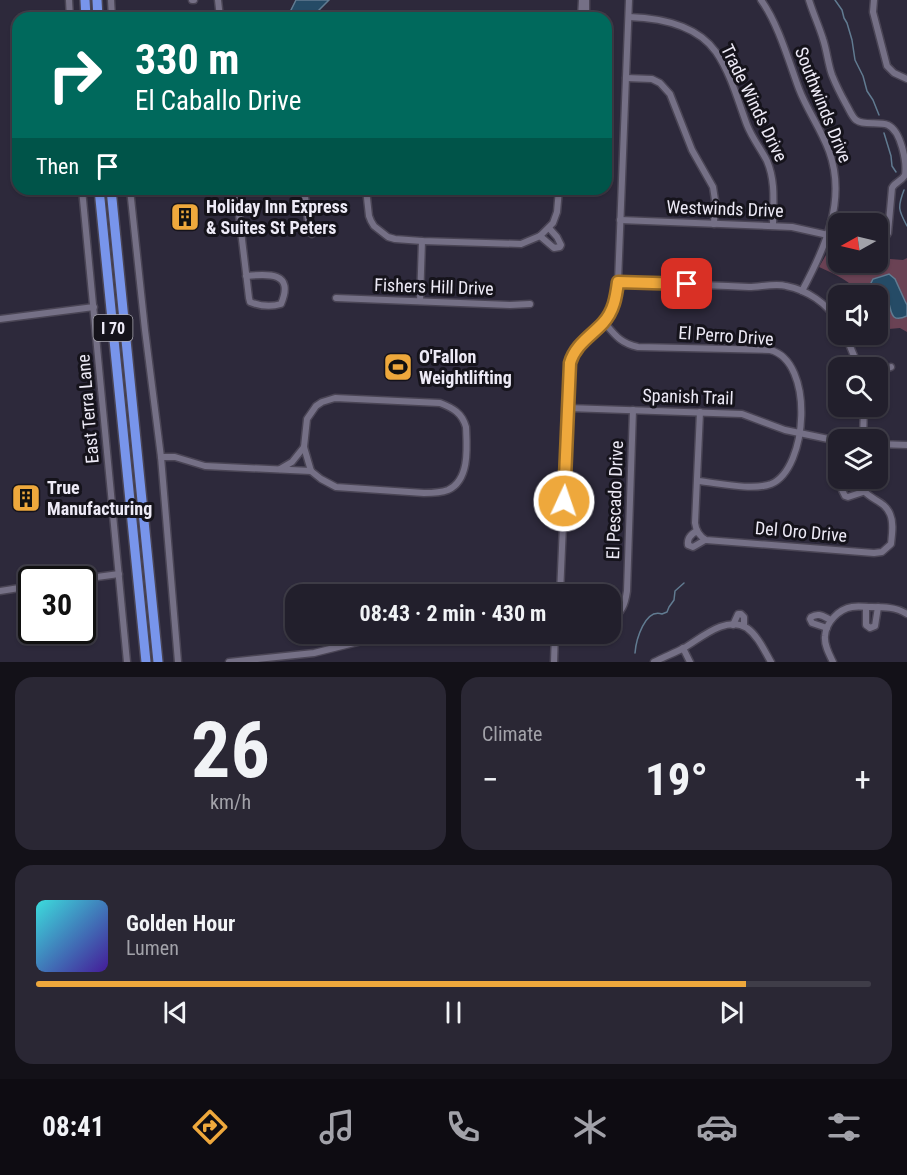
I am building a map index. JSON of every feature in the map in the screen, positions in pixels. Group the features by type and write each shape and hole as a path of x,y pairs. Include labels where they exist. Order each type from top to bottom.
{"highway":[{"name":"I 70","path":"100,195 146,662"},
{"name":"I 70","path":"112,195 158,662"}],"street":[{"path":"560,584 571,357 604,322 615,301 618,282 629,0"},
{"name":"Southwinds Drive","path":"761,0 771,14 805,103 821,134 833,165 834,213"},
{"path":"808,0 823,39 832,75 844,102 856,120 882,123 893,129 906,153 906,174 892,188 888,233"},
{"path":"874,0 873,12 888,66 894,74 907,79"},
{"name":"Trade Winds Drive","path":"629,17 668,22 691,31 716,51 732,83 750,131 770,169 774,192 773,226"},
{"path":"626,78 652,79 660,83 670,94 692,150 713,188 714,224"},
{"name":"East Terra Lane","path":"83,195 128,662"},
{"path":"131,195 161,457 178,662"},
{"path":"237,195 246,276 250,302 257,305 282,304 284,286 275,275 246,276"},
{"path":"305,195 312,234"},
{"path":"367,195 369,216 374,226 388,237 422,241 521,244 540,236 553,223 558,212 559,195"},
{"name":"Westwinds Drive","path":"620,220 792,227 828,235"},
{"path":"540,236 554,248 560,247 560,241 549,228"},
{"name":"Southwinds Drive","path":"802,291 818,261 828,235"},
{"path":"420,301 422,241"},
{"path":"618,282 756,287 784,285 819,300 828,308"},
{"name":"Fishers Hill Drive","path":"336,298 530,304"},
{"path":"0,319 94,307"},
{"name":"El Perro Drive","path":"604,322 618,339 638,347 770,350 781,355 792,368 798,384 801,403 799,434 793,458 780,479 765,486 698,481"},
{"path":"161,457 175,457 205,466 311,471 336,487 437,493 457,483 464,469 465,422 456,410 440,402 335,398 322,402 316,406 307,419 304,447 311,471"},
{"name":"Spanish Trail","path":"568,408 742,414 771,426 828,439"},
{"name":"El Pescado Drive","path":"621,611 625,604 627,591 633,410"},
{"name":"Del Oro Drive","path":"700,412 695,523 697,531 690,536 688,545 693,547 705,540 882,552 891,544 891,515 865,489"},
{"path":"888,444 907,445"},
{"path":"280,469 292,462 304,447"},
{"path":"697,531 699,536 705,540"},
{"path":"96,577 119,574"},
{"path":"0,591 18,588"},
{"path":"833,662 825,636 831,620 838,613 853,607 878,607 893,608 907,614"},
{"path":"866,607 866,625 870,628 874,626 878,607"},
{"path":"732,625 736,616 741,614 744,617 744,626"},
{"path":"827,628 812,623 811,617 816,614 831,620"},
{"path":"654,662 714,629 727,625 744,626 757,638 769,661"},
{"path":"229,662 314,653 348,644"},
{"path":"554,662 555,644"},
{"path":"683,648 690,662"}],"shaded area":[{"path":"826,255 828,256 828,272 819,267"},
{"path":"907,258 907,332 900,328 888,329 888,285 851,285 831,273 888,273 888,259 903,260"}],"water":[{"path":"296,0 329,0 317,12 290,12"},
{"path":"889,274 895,279 907,305 907,316 896,318 893,316 888,301 888,285 870,285 873,279"}],"waterway":[{"path":"835,0 847,23 855,60 879,115"},
{"path":"884,133 892,166 896,172"},
{"path":"904,190 900,209 907,226"},
{"path":"635,653 637,641 646,620 656,613 667,612 674,600 675,591 684,583"}],"place":[{"name":"Holiday Inn Express & Suites St Peters","path":"185,217"},
{"name":"O'Fallon Weightlifting","path":"398,367"},
{"name":"True Manufacturing","path":"26,498"}],"route":[{"path":"564,501 571,357 604,322 615,301 618,282 687,284"}]}
